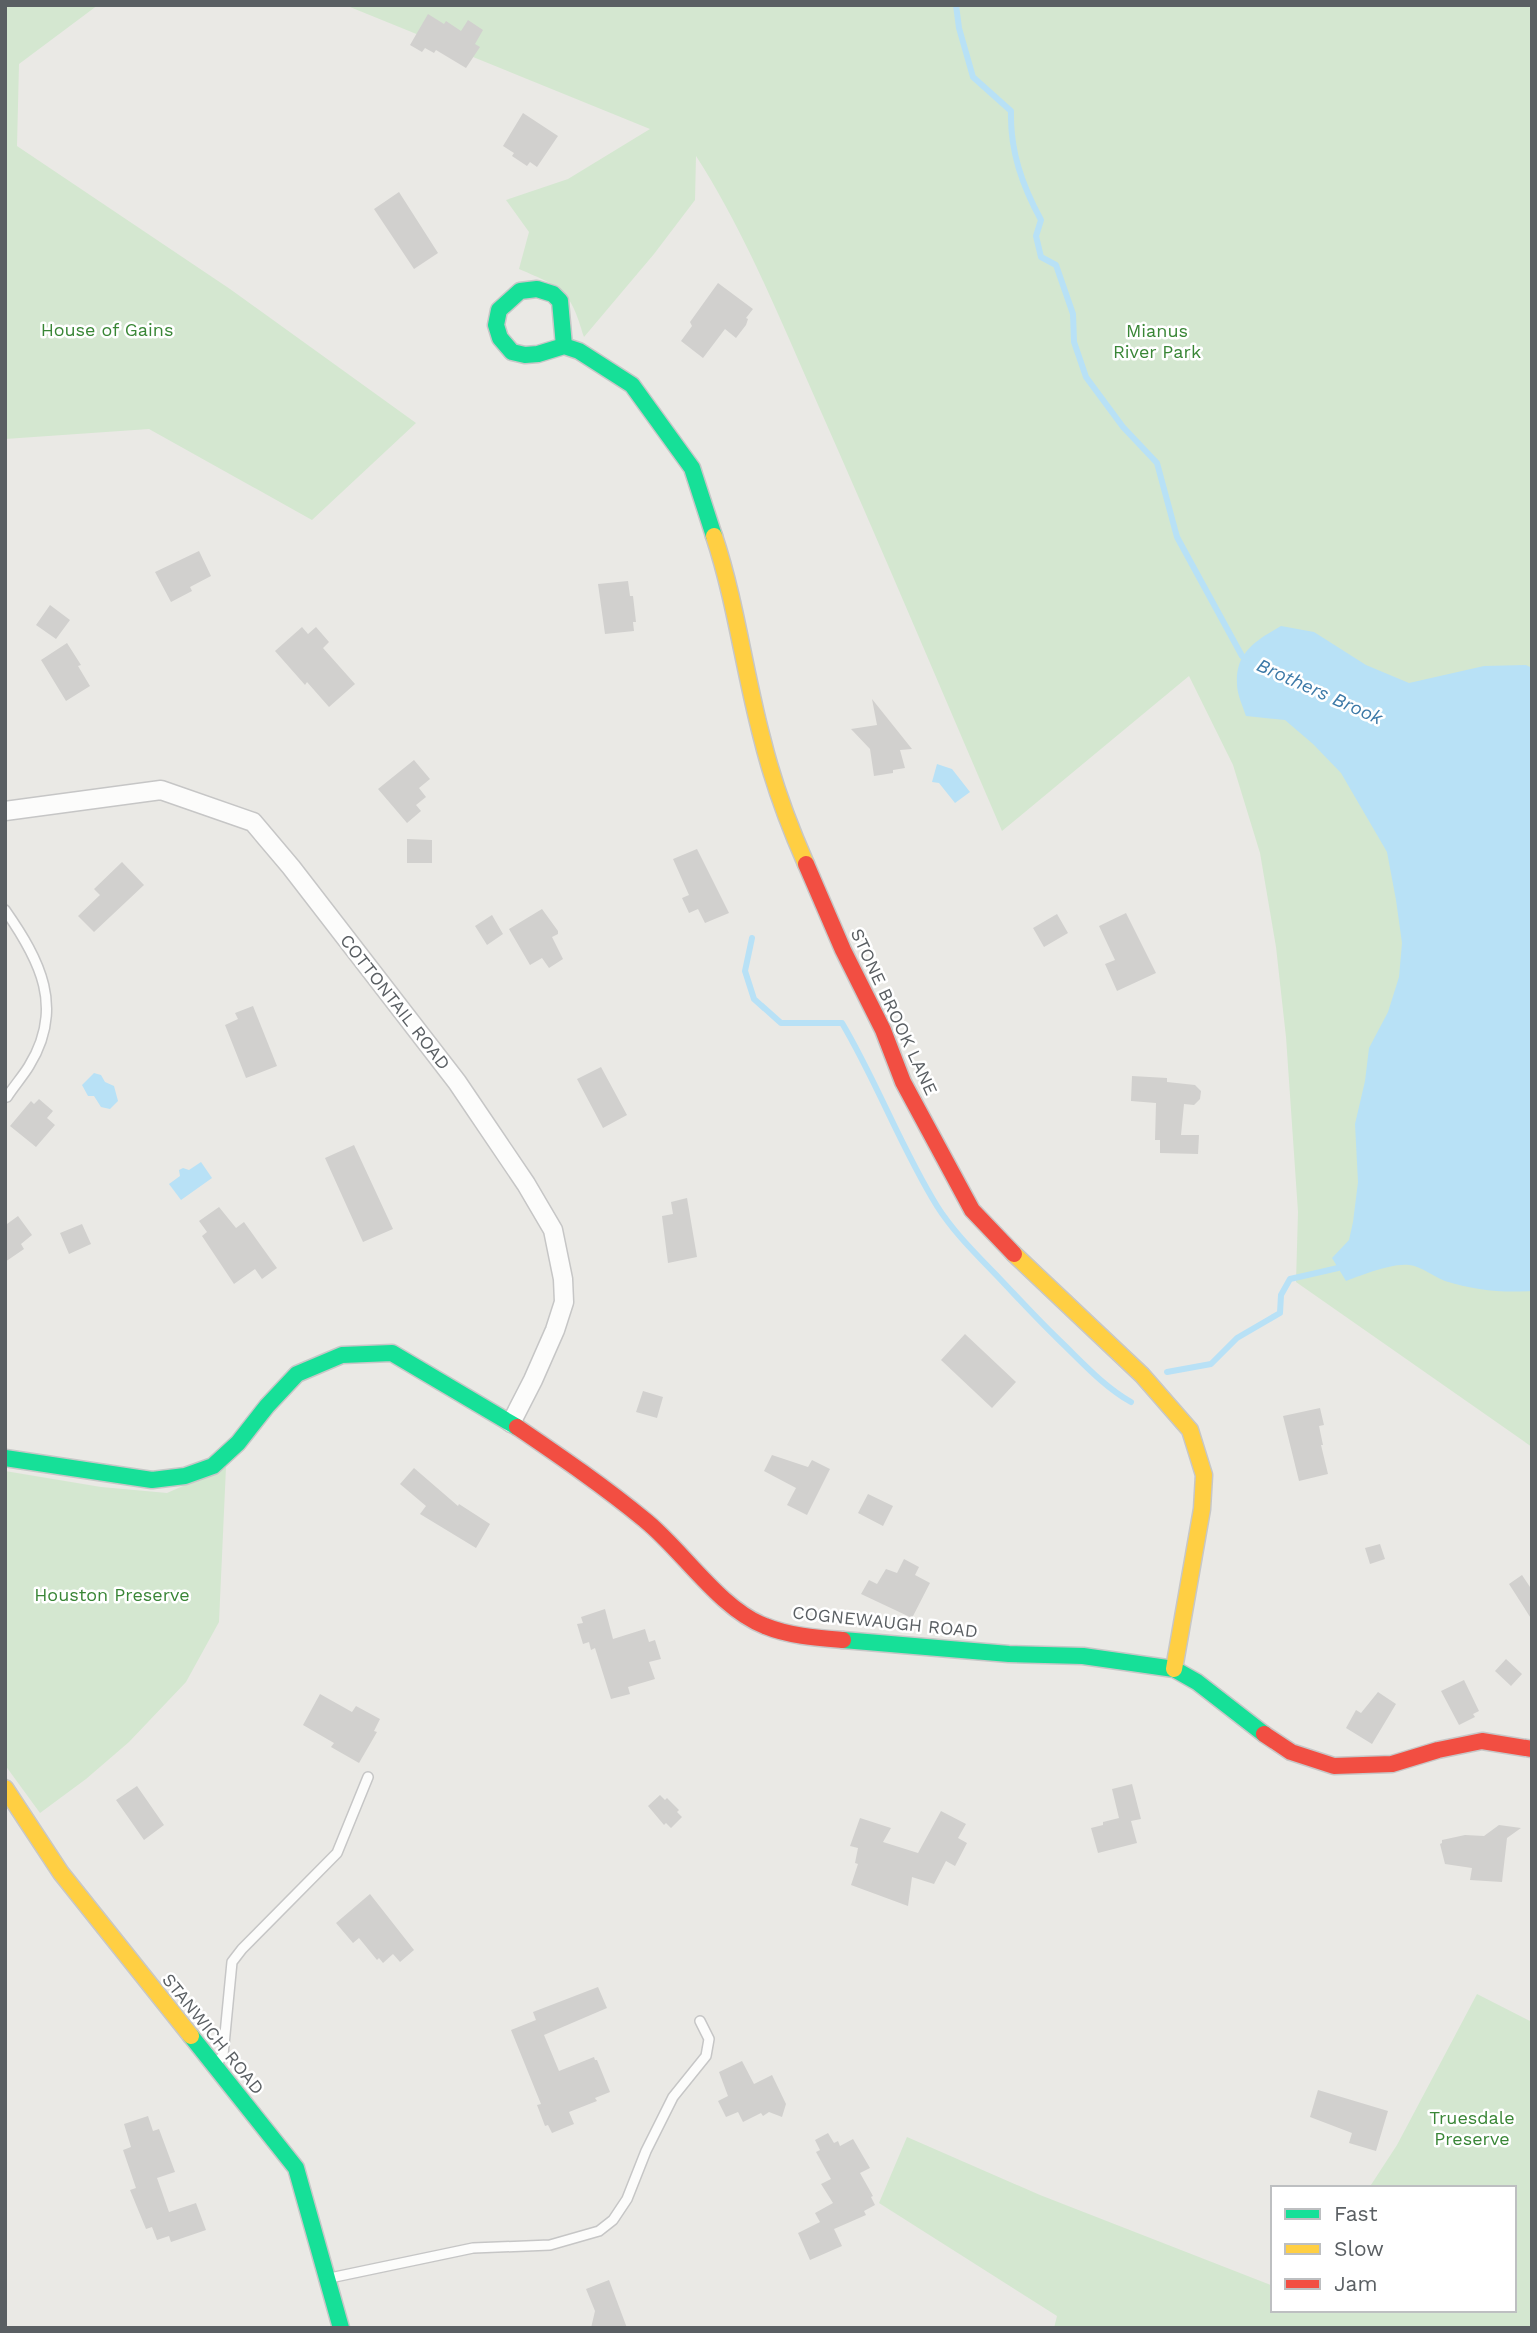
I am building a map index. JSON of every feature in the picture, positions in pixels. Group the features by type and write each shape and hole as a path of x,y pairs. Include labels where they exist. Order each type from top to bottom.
{"street":[{"path":"537,289 554,294 561,301 564,345 538,354 512,352 500,338 496,325 499,310 520,291 537,289"},
{"name":"STONE BROOK LANE","path":"564,345 579,351 632,384 692,468 726,572 761,736 782,809 843,950 883,1030 902,1082 972,1210 1042,1282 1142,1376 1190,1430 1204,1475 1202,1509 1174,1669"},
{"name":"COTTONTAIL ROAD","path":"5,811 162,790 253,822 292,867 457,1082 526,1184 553,1230 563,1279 564,1302 533,1380 510,1423"},
{"name":"COGNEWAUGH ROAD","path":"5,1458 152,1480 185,1476 213,1466 238,1443 297,1374 342,1355 392,1353 510,1423 569,1462 648,1522 734,1608 764,1626 800,1635 833,1639 1009,1654 1083,1656 1174,1669 1197,1682 1256,1729 1291,1752 1334,1766 1392,1764 1438,1750 1482,1741 1532,1749"},
{"name":"STANWICH ROAD","path":"5,1788 61,1873 296,2168 341,2328"}],"lane":[{"path":"5,910 22,934 39,968 48,1003 45,1028 30,1064 7,1097"},
{"path":"214,2066 223,2054 232,1962 337,1853 368,1777"},
{"path":"328,2279 473,2248 550,2245 599,2231 613,2220 627,2199 646,2151 673,2097 706,2056 709,2039 700,2021"}],"green space":[{"name":"House of Gains","path":"5,5 98,5 19,64 17,146 230,289 416,423 312,520 149,429 5,439"},
{"name":"Mianus River Park","path":"345,5 1532,5 1532,1447 1296,1282 1298,1212 1286,1037 1276,947 1260,853 1233,765 1189,676 1002,831 774,306 730,214 696,156 695,200 654,254 584,337 574,309 563,292 519,269 529,232 506,200 568,179 650,129"},
{"name":"Houston Preserve","path":"226,1467 219,1622 186,1682 129,1742 86,1779 40,1813 5,1765 5,1471 101,1487 167,1493"},
{"name":"Truesdale Preserve","path":"1477,1994 1532,2022 1532,2328 1054,2328 1057,2316 879,2203 907,2137 1040,2195 1271,2285 1271,2312 1516,2312 1516,2186 1370,2186 1397,2145"}],"water":[{"path":"1281,626 1314,632 1366,665 1409,683 1484,666 1526,665 1532,668 1532,1291 1466,1287 1409,1265 1386,1268 1346,1281 1332,1258 1349,1240 1353,1222 1358,1182 1355,1124 1369,1048 1388,1012 1399,977 1402,943 1387,852 1341,773 1285,720 1246,716 1237,688 1240,663 1249,648"},
{"path":"937,764 952,769 970,792 955,803 939,783 932,782"},
{"path":"94,1073 101,1075 105,1082 114,1086 118,1101 110,1109 101,1107 94,1096 88,1096 82,1085"},
{"path":"201,1162 212,1178 181,1200 169,1184 180,1176 179,1170 189,1170"}],"building":[{"path":"428,14 461,31 468,20 483,30 475,44 480,47 466,68 436,50 434,53 425,48 422,52 410,45"},
{"path":"523,113 558,136 537,167 530,162 527,166 503,146"},
{"path":"399,192 438,253 414,269 374,209"},
{"path":"718,283 753,309 736,338 725,329 703,358 681,341 692,326 690,322"},
{"path":"199,551 211,576 190,587 192,591 171,602 155,572"},
{"path":"628,581 630,596 633,596 636,622 633,622 634,631 605,634 598,584"},
{"path":"50,605 70,620 56,639 36,625"},
{"path":"302,627 308,634 316,627 329,642 323,648 355,684 329,707 275,651"},
{"path":"67,643 90,686 66,701 41,660"},
{"path":"872,699 912,749 900,750 905,768 874,776 870,749 851,729 877,725"},
{"path":"414,760 430,779 419,788 426,797 416,805 421,811 407,823 378,789"},
{"path":"407,839 432,840 432,863 407,863"},
{"path":"697,849 729,913 705,923 698,909 689,913 682,898 689,895 673,859"},
{"path":"122,862 144,885 94,932 78,916 100,895 94,889"},
{"path":"542,909 558,931 558,934 552,937 563,959 549,968 542,958 530,965 509,929"},
{"path":"1126,913 1156,973 1117,991 1105,964 1115,960 1099,926"},
{"path":"1057,914 1068,933 1044,947 1033,928"},
{"path":"492,915 503,934 487,945 475,926"},
{"path":"253,1006 277,1066 246,1078 225,1025 238,1019 235,1013"},
{"path":"601,1067 627,1115 603,1128 577,1079"},
{"path":"1132,1076 1167,1078 1167,1082 1195,1085 1201,1091 1200,1099 1194,1105 1184,1104 1181,1135 1199,1135 1198,1154 1160,1153 1160,1140 1155,1140 1156,1103 1131,1101"},
{"path":"39,1099 53,1111 47,1118 55,1125 36,1147 10,1126 31,1101 34,1104"},
{"path":"354,1145 393,1229 363,1242 325,1158"},
{"path":"687,1198 697,1257 668,1263 662,1216 673,1214 671,1202"},
{"path":"219,1207 236,1228 244,1222 277,1268 262,1279 255,1269 234,1284 202,1236 207,1232 199,1221"},
{"path":"18,1216 32,1235 21,1244 24,1249 5,1262 5,1222 7,1224"},
{"path":"82,1224 91,1244 69,1254 60,1233"},
{"path":"965,1334 1016,1382 992,1408 941,1360"},
{"path":"643,1391 663,1397 657,1418 636,1412"},
{"path":"1320,1408 1324,1425 1319,1426 1321,1445 1328,1474 1299,1481 1283,1416"},
{"path":"772,1455 808,1467 812,1460 830,1469 807,1515 787,1505 796,1488 764,1471"},
{"path":"414,1468 458,1506 459,1504 490,1524 476,1548 420,1514 426,1506 400,1484"},
{"path":"868,1494 893,1506 883,1526 858,1513"},
{"path":"1380,1544 1385,1559 1370,1564 1365,1548"},
{"path":"904,1559 919,1567 915,1575 930,1583 912,1618 861,1594 869,1580 877,1584 886,1569 897,1573"},
{"path":"1522,1575 1532,1590 1532,1620 1509,1584"},
{"path":"605,1609 613,1639 645,1629 649,1642 655,1640 661,1659 649,1662 655,1679 628,1687 630,1694 611,1699 595,1648 591,1650 589,1642 583,1644 577,1624 583,1623 581,1617"},
{"path":"1506,1659 1522,1674 1511,1686 1495,1671"},
{"path":"1464,1680 1479,1711 1473,1714 1475,1717 1459,1725 1441,1691"},
{"path":"1378,1692 1396,1704 1372,1744 1346,1728 1356,1710 1361,1713"},
{"path":"320,1694 352,1712 356,1706 380,1719 374,1731 377,1732 359,1763 331,1747 334,1743 303,1725"},
{"path":"1132,1784 1141,1819 1131,1821 1137,1843 1098,1853 1091,1828 1119,1818 1112,1789"},
{"path":"137,1786 164,1825 144,1840 116,1800"},
{"path":"660,1795 679,1810 677,1812 682,1817 671,1828 666,1823 664,1825 648,1806"},
{"path":"941,1811 966,1824 958,1838 967,1843 955,1866 946,1861 934,1884 912,1877 908,1906 851,1885 858,1864 855,1863 858,1848 850,1846 860,1818 891,1828 883,1842 918,1853"},
{"path":"1499,1825 1521,1828 1507,1838 1502,1882 1470,1880 1472,1868 1445,1864 1440,1844 1442,1840 1465,1835 1484,1836"},
{"path":"370,1894 414,1950 400,1962 393,1954 383,1963 379,1958 377,1960 359,1938 353,1943 336,1923"},
{"path":"598,1987 607,2008 544,2035 559,2071 594,2057 610,2092 595,2098 597,2101 569,2112 574,2124 552,2133 548,2125 545,2126 537,2105 541,2104 511,2030 536,2020 533,2012"},
{"path":"742,2061 754,2084 772,2075 786,2104 782,2117 769,2112 763,2116 761,2113 743,2122 738,2112 726,2117 718,2101 728,2096 719,2072"},
{"path":"1318,2090 1388,2111 1376,2151 1349,2143 1352,2133 1310,2117"},
{"path":"148,2116 153,2131 159,2129 175,2172 157,2178 169,2212 196,2203 206,2230 171,2242 169,2236 157,2240 152,2227 146,2229 130,2190 136,2188 123,2150 131,2147 124,2124"},
{"path":"828,2133 834,2143 838,2141 840,2146 853,2139 870,2168 860,2173 875,2205 864,2211 866,2215 834,2229 842,2246 810,2260 798,2233 820,2222 815,2213 833,2203 821,2184 831,2179 816,2152 820,2150 815,2140"},
{"path":"609,2280 627,2328 591,2328 595,2311 586,2289"}],"waterway":[{"name":"Brothers Brook","path":"956,5 959,28 973,77 1011,111 1018,167 1041,220 1036,236 1041,257 1056,265 1073,314 1074,342 1086,377 1123,427 1157,463 1177,537 1242,656 1247,658"},
{"path":"752,938 745,971 754,999 781,1023 842,1023 924,1184 951,1226 1051,1332 1102,1381 1131,1402"},
{"path":"1167,1372 1211,1364 1237,1338 1280,1313 1281,1295 1290,1279 1338,1268 1341,1264"}],"traffic: fast":[{"path":"564,346 560,301 553,294 537,289 520,291 499,310 496,325 500,338 512,352 538,354 564,346 579,351 632,385 692,468 714,536"},
{"path":"5,1458 152,1480 185,1476 213,1466 238,1443 297,1374 342,1355 392,1353 517,1427"},
{"path":"843,1640 1009,1654 1083,1656 1174,1669 1197,1682 1264,1734"},
{"path":"191,2036 296,2168 341,2328"}],"traffic: slow":[{"path":"714,536 766,755 781,802 806,864"},
{"path":"1014,1254 1142,1375 1190,1430 1204,1475 1202,1509 1174,1669"},
{"path":"5,1788 61,1873 191,2036"}],"traffic: jam":[{"path":"806,864 843,950 883,1030 903,1082 972,1210 1014,1254"},
{"path":"517,1427 599,1484 646,1521 717,1593 748,1618 784,1632 843,1640"},
{"path":"1264,1734 1291,1752 1334,1766 1392,1764 1438,1750 1482,1741 1532,1749"}]}
